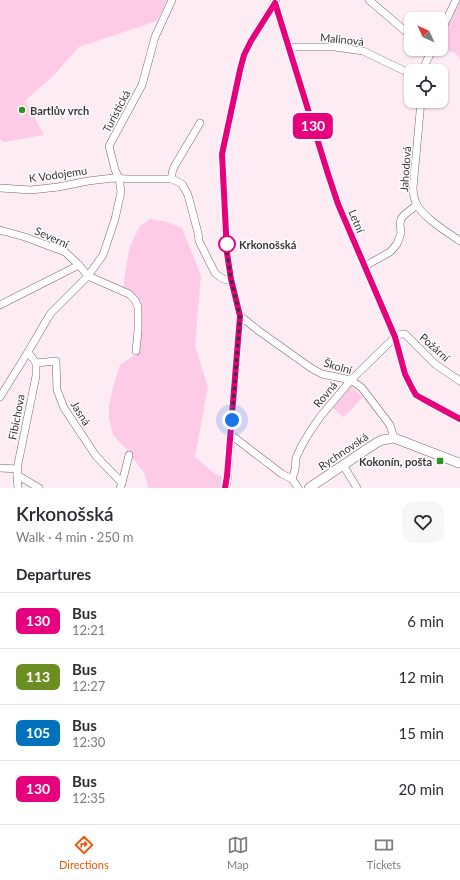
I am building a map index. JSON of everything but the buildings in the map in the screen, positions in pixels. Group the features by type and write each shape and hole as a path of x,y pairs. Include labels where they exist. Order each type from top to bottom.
{"main road":[{"path":"394,438 460,464"},
{"name":"Rychnovská","path":"309,488 370,446 382,440 394,438"}],"street":[{"name":"Turistická","path":"0,397 51,313 88,276 103,255 116,218 121,192 119,178 115,170 109,146 142,85 155,37 172,0"},
{"path":"369,0 404,30"},
{"path":"448,17 456,0"},
{"path":"225,488 231,435 240,316 231,279 227,253 222,154 244,55 275,1"},
{"name":"Letní","path":"275,1 338,204 395,337 405,374 416,395 460,419"},
{"name":"Malinová","path":"289,48 335,47 363,51 404,71"},
{"name":"Jahodová","path":"420,108 413,188 414,196 417,205 431,221 460,241"},
{"path":"200,123 174,167 172,179 182,184 188,195 200,241 215,273 226,280 231,279"},
{"name":"K Vodojemu","path":"0,188 31,190 58,187 94,180 119,178 172,179"},
{"path":"365,266 390,252 398,244 401,233 401,219 417,205"},
{"name":"Severní","path":"0,230 25,237 65,252 88,276"},
{"path":"0,305 79,265"},
{"path":"88,276 129,294 135,300 138,308 136,350"},
{"name":"Školní","path":"240,316 315,371 322,374 351,380 362,388 390,425 394,438"},
{"name":"Požární","path":"395,337 405,334 435,364 460,381"},
{"name":"Rovná","path":"292,479 295,470 296,458 302,445 320,417 351,380 395,337"},
{"path":"28,352 36,363"},
{"name":"Jasná","path":"36,363 56,361 57,390 64,408 96,456 121,485"},
{"name":"Fibichova","path":"18,488 17,472 36,376 36,363"},
{"path":"231,435 282,474 292,479 298,488"},
{"path":"121,485 129,455"},
{"path":"343,464 357,488"},
{"path":"0,468 17,472 39,488"}],"shaded area":[{"path":"0,0 167,0 157,21 79,47 55,74 25,101 44,135 4,142 0,139"},
{"path":"460,1 460,59 454,52 448,52 448,26"},
{"path":"150,219 167,222 182,228 201,276 195,346 208,387 195,457 215,474 223,477 221,488 148,488 145,474 127,450 113,435 109,418 109,405 114,384 120,365 139,352 141,302 123,288 129,249 140,226"},
{"path":"351,386 363,397 343,417 332,407"}],"bus line":[{"name":"130","path":"225,488 227,482 240,316 231,279 227,253 222,154 244,55 275,3 338,204 395,337 405,374 416,395 460,419"}],"place":[{"name":"Bartlův vrch","path":"22,110"},
{"name":"Krkonošská","path":"227,244"},
{"name":"Kokonín, pošta","path":"440,461"}],"route":[{"path":"227,244 226,238 231,279 240,316 232,420"}]}
